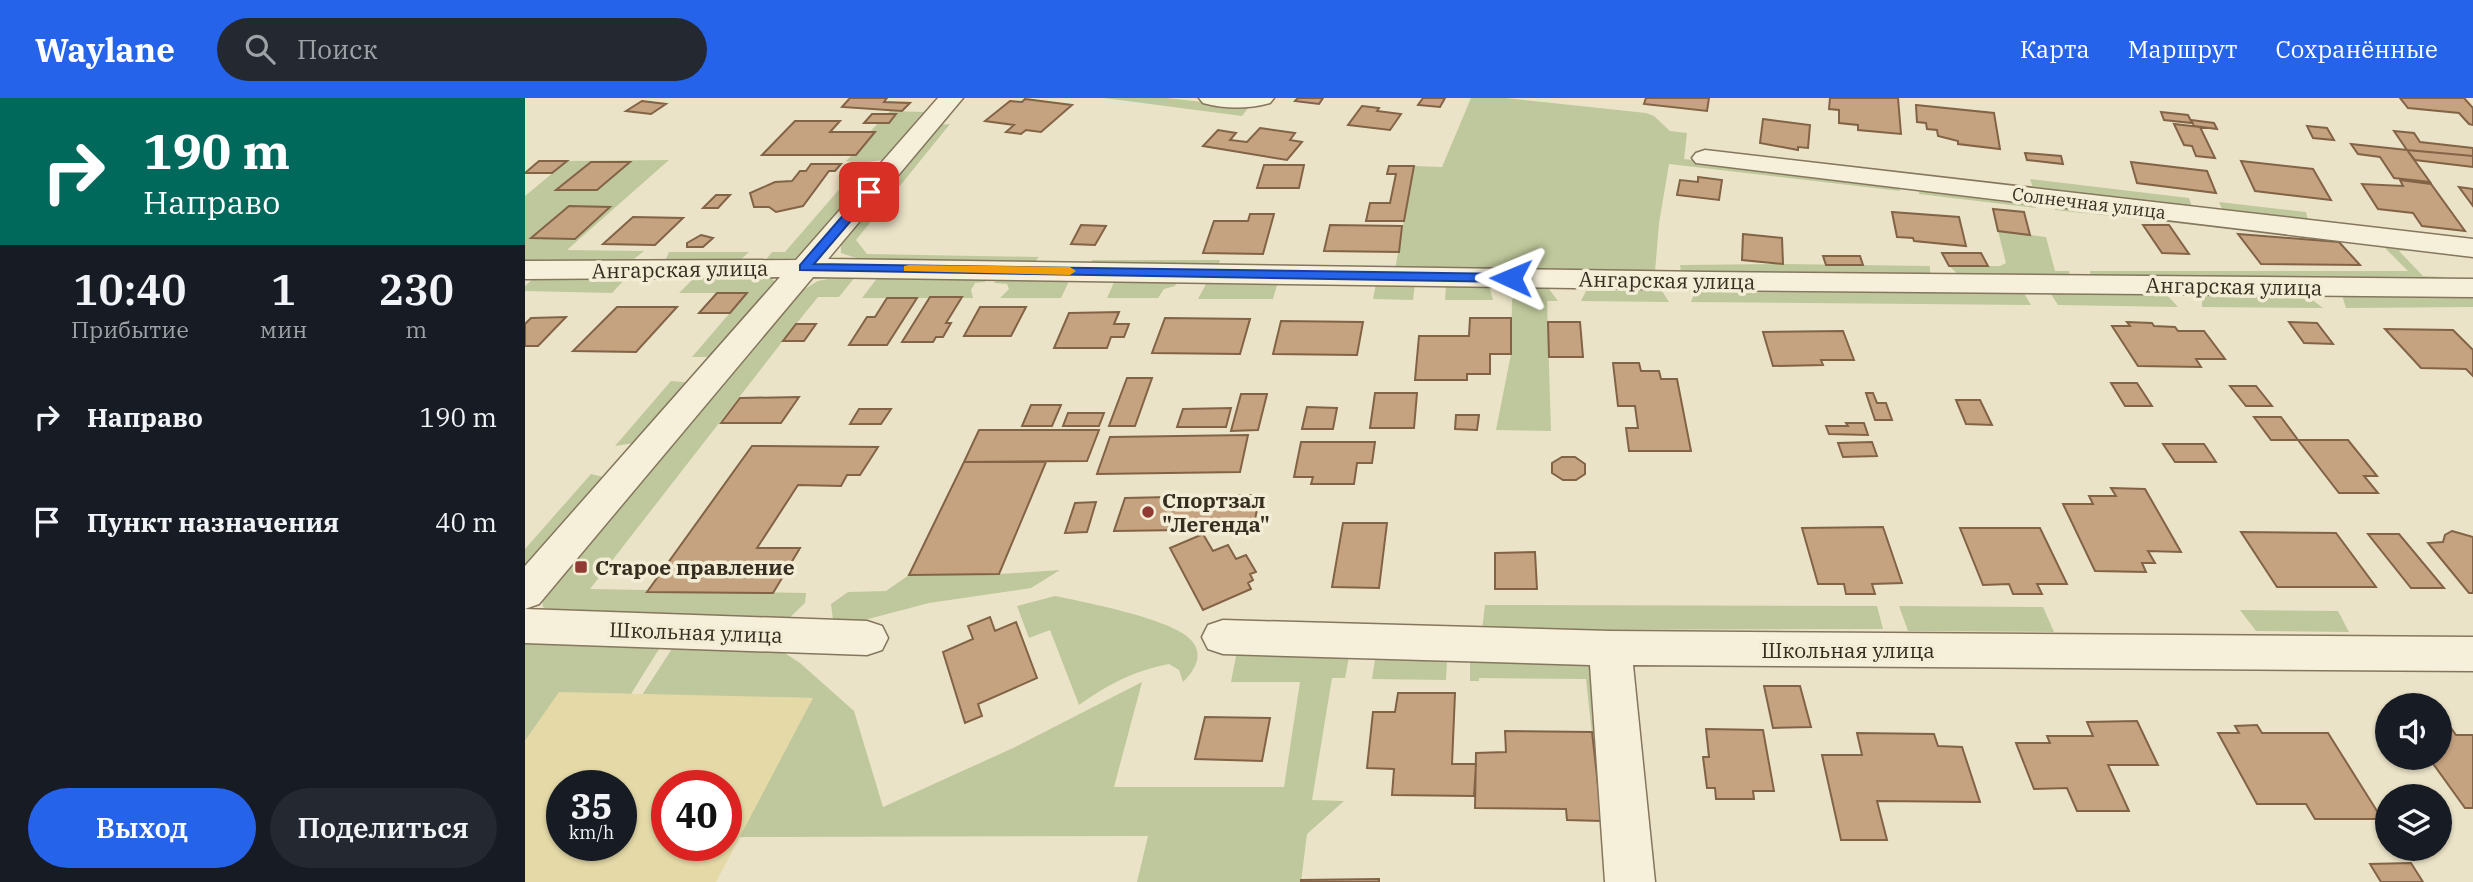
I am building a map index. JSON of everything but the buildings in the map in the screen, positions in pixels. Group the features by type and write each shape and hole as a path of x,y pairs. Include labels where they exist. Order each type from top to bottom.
{"street":[{"path":"525,593 951,98"},
{"path":"1211,98 1240,101 1262,98"},
{"name":"Солнечная улица","path":"1705,158 2473,248"},
{"name":"Ангарская улица","path":"525,271 804,268 2473,288"},
{"name":"Школьная улица","path":"525,625 867,638"},
{"name":"Школьная улица","path":"1223,638 1609,648 2473,654"},
{"path":"1609,648 1630,882"}],"green space":[{"path":"1104,98 1166,98 1249,107 1242,116"},
{"path":"1471,98 1506,98 1646,113 1654,116 1670,131 1687,133 1684,159 1898,185 1900,191 1669,164 1659,223 1655,272 1395,269 1414,166 1442,167"},
{"path":"890,111 924,112 883,160 862,163 846,161 875,133 870,132 878,123 889,123 896,115 887,114"},
{"path":"950,124 856,240 867,254 1039,257 1034,263 862,260 841,253 841,244 937,125"},
{"path":"669,160 567,250 644,251 629,263 525,262 525,196 567,161"},
{"path":"849,178 868,179 800,259 791,264 762,265 772,252 785,252"},
{"path":"2030,179 2189,198 2192,207 2033,188"},
{"path":"1920,187 2033,200 2036,208 1919,194"},
{"path":"2054,202 2409,245 2417,250 2399,251 2423,276 2443,277 2446,280 2091,277 2090,271 2408,271 2382,245 2055,210"},
{"path":"2219,202 2306,212 2309,224 2223,211"},
{"path":"1998,231 2046,237 2055,271 2069,271 2070,277 1959,275 1949,266 2000,266 2006,263"},
{"path":"669,252 749,252 736,264 664,263"},
{"path":"1092,260 1220,260 1217,268 1090,267"},
{"path":"1680,265 1930,266 1930,275 1681,272"},
{"path":"843,276 855,277 839,297 818,297 590,589 806,593 805,603 785,622 555,613 543,607 542,599 796,294 818,281"},
{"path":"770,277 778,284 718,357 692,357 747,293 679,293 694,278"},
{"path":"878,277 988,278 985,282 975,283 971,290 973,298 862,298"},
{"path":"534,278 626,278 612,293 525,291 525,286"},
{"path":"998,278 1070,279 1061,298 1000,298 1009,289 1007,284 994,283"},
{"path":"1115,280 1177,281 1175,286 1164,289 1158,298 1107,298"},
{"path":"1206,284 1277,285 1273,299 1198,299"},
{"path":"1376,284 1415,284 1413,300 1373,299"},
{"path":"1446,286 1489,286 1493,300 1445,300"},
{"path":"1520,289 1549,289 1558,301 1547,301 1551,431 1496,430 1511,354 1512,300"},
{"path":"1586,291 1662,291 1669,302 1581,301"},
{"path":"1695,292 2024,293 2031,305 1691,302"},
{"path":"2051,294 2166,294 2178,307 2058,305"},
{"path":"2202,294 2306,295 2323,308 2202,307"},
{"path":"2342,295 2473,296 2473,307 2346,308"},
{"path":"671,381 695,383 646,441 615,446"},
{"path":"591,474 612,479 525,575 525,549"},
{"path":"1060,570 1031,588 929,603 834,628 831,604 848,592 886,591 909,575"},
{"path":"1055,596 1148,618 1181,632 1191,640 1197,651 1194,668 1183,682 1179,670 1169,664 1145,670 1111,685 1079,705 1050,630 1029,638 1017,606"},
{"path":"1485,605 1877,606 1883,629 1482,630"},
{"path":"1899,606 2043,607 2054,632 1908,631"},
{"path":"2240,610 2338,611 2349,632 2256,631"},
{"path":"525,638 664,641 631,694 559,693 525,741"},
{"path":"677,641 783,652 800,663 854,711 883,807 1013,748 1142,682 1114,787 1284,787 1300,682 1231,682 1236,656 1349,657 1345,678 1332,678 1312,800 1344,801 1307,834 1301,882 1137,882 1148,836 742,837 742,831 812,698 642,695"},
{"path":"1375,660 1447,661 1446,680 1372,679"},
{"path":"1470,661 1589,661 1598,667 1608,882 1586,679 1479,678 1479,681 1470,681"}],"sand":[{"path":"559,692 813,698 742,833 742,770 651,770 651,861 727,861 716,882 525,882 525,741"}],"slow traffic":[{"path":"909,269 1070,271"}],"place":[{"name":"Спортзал \"Легенда\"","path":"1148,512"},
{"name":"Старое правление","path":"581,567"}],"route":[{"path":"869,192 804,268 1511,278"}]}
